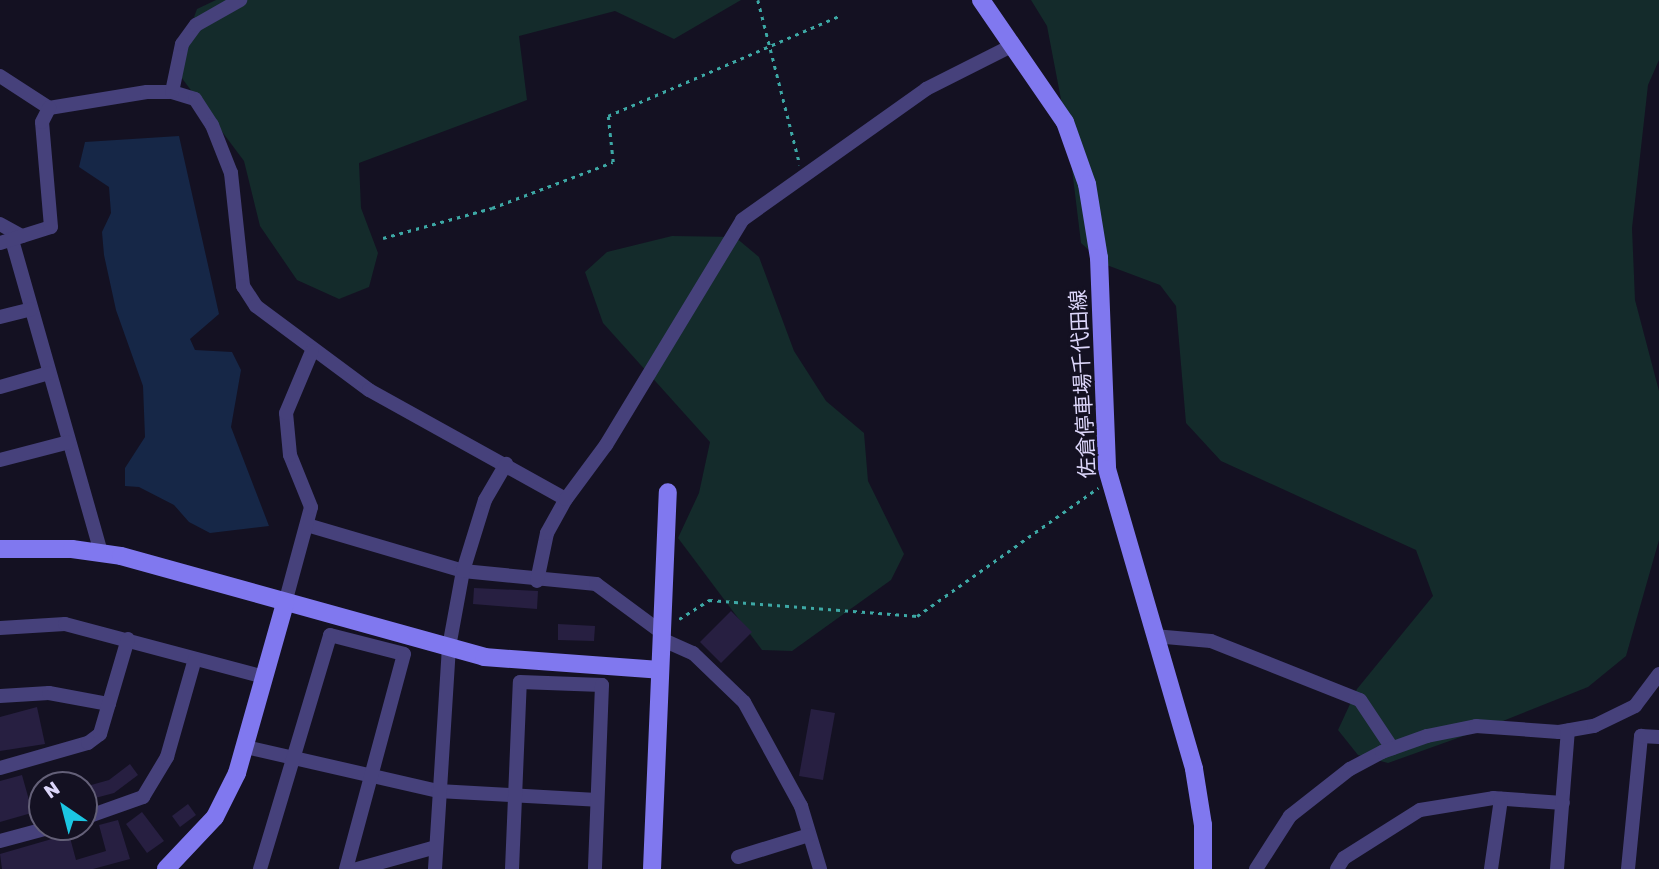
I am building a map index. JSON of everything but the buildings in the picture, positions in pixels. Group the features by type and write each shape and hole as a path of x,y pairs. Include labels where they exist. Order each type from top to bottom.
{"street":[{"path":"172,92 182,44 189,34 196,25 240,0"},
{"name":"佐倉停車場千代田線","path":"981,0 1065,122 1094,209 1109,480 1194,769 1203,825 1203,869"},
{"path":"537,581 547,533 566,499 606,445 742,220 926,89 1011,46"},
{"path":"0,76 49,108 172,92 188,94 200,105 231,173 243,286 256,306 312,351 369,390 566,499"},
{"path":"11,240 51,227 42,122 49,108"},
{"path":"0,224 11,240 101,553"},
{"path":"0,317 31,309"},
{"path":"166,869 215,817 246,747 311,507 290,455 286,413 312,351"},
{"path":"0,387 49,373"},
{"path":"0,460 69,442"},
{"path":"435,869 449,647 463,571 485,500 506,464"},
{"path":"652,869 668,492"},
{"path":"307,525 463,571 537,581 596,584 661,635 693,653 744,702 792,787 820,869"},
{"path":"0,549 101,553 449,647 523,663 660,670"},
{"path":"0,628 65,624 264,677"},
{"path":"260,869 330,635 404,654 346,869"},
{"path":"1154,636 1211,640 1360,700 1392,748"},
{"path":"0,768 88,743 100,734 128,639"},
{"path":"98,813 143,797 167,757 195,659"},
{"path":"1256,869 1290,816 1350,769 1392,748 1476,726 1568,730 1594,726 1635,706 1659,674"},
{"path":"512,869 520,682 602,685 595,869"},
{"path":"0,696 49,693 109,705"},
{"path":"1557,869 1568,730"},
{"path":"1628,869 1641,736 1659,737"},
{"path":"246,747 438,791 597,800"},
{"path":"1338,869 1344,858 1420,810 1501,799 1563,803"},
{"path":"1491,869 1501,799"},
{"path":"0,841 28,833"},
{"path":"738,857 809,835"},
{"path":"357,869 436,847"}],"path":[{"path":"758,0 802,175"},
{"path":"383,238 492,208 613,162 608,116 839,16"},
{"path":"661,635 709,600 917,616 1109,480"}],"green space":[{"path":"216,0 741,0 674,39 615,11 519,36 527,100 359,163 361,208 378,253 369,287 339,299 297,280 260,226 244,161 175,69 197,9"},
{"path":"1031,0 1659,0 1659,60 1648,85 1632,228 1635,300 1659,391 1659,540 1626,656 1588,687 1483,729 1388,763 1358,755 1338,730 1357,689 1433,596 1416,550 1221,461 1186,423 1176,306 1160,285 1104,264 1081,243 1068,136 1047,26"},
{"path":"672,236 735,237 759,257 794,351 826,401 864,433 868,481 904,554 891,580 792,651 762,650 678,538 699,493 710,442 603,323 585,272 607,252"}],"water":[{"path":"179,136 219,314 190,339 195,350 232,352 241,370 231,427 269,526 210,533 189,522 174,505 139,487 125,486 125,468 145,437 143,386 116,310 104,255 102,232 111,213 109,187 79,167 85,142"}]}
